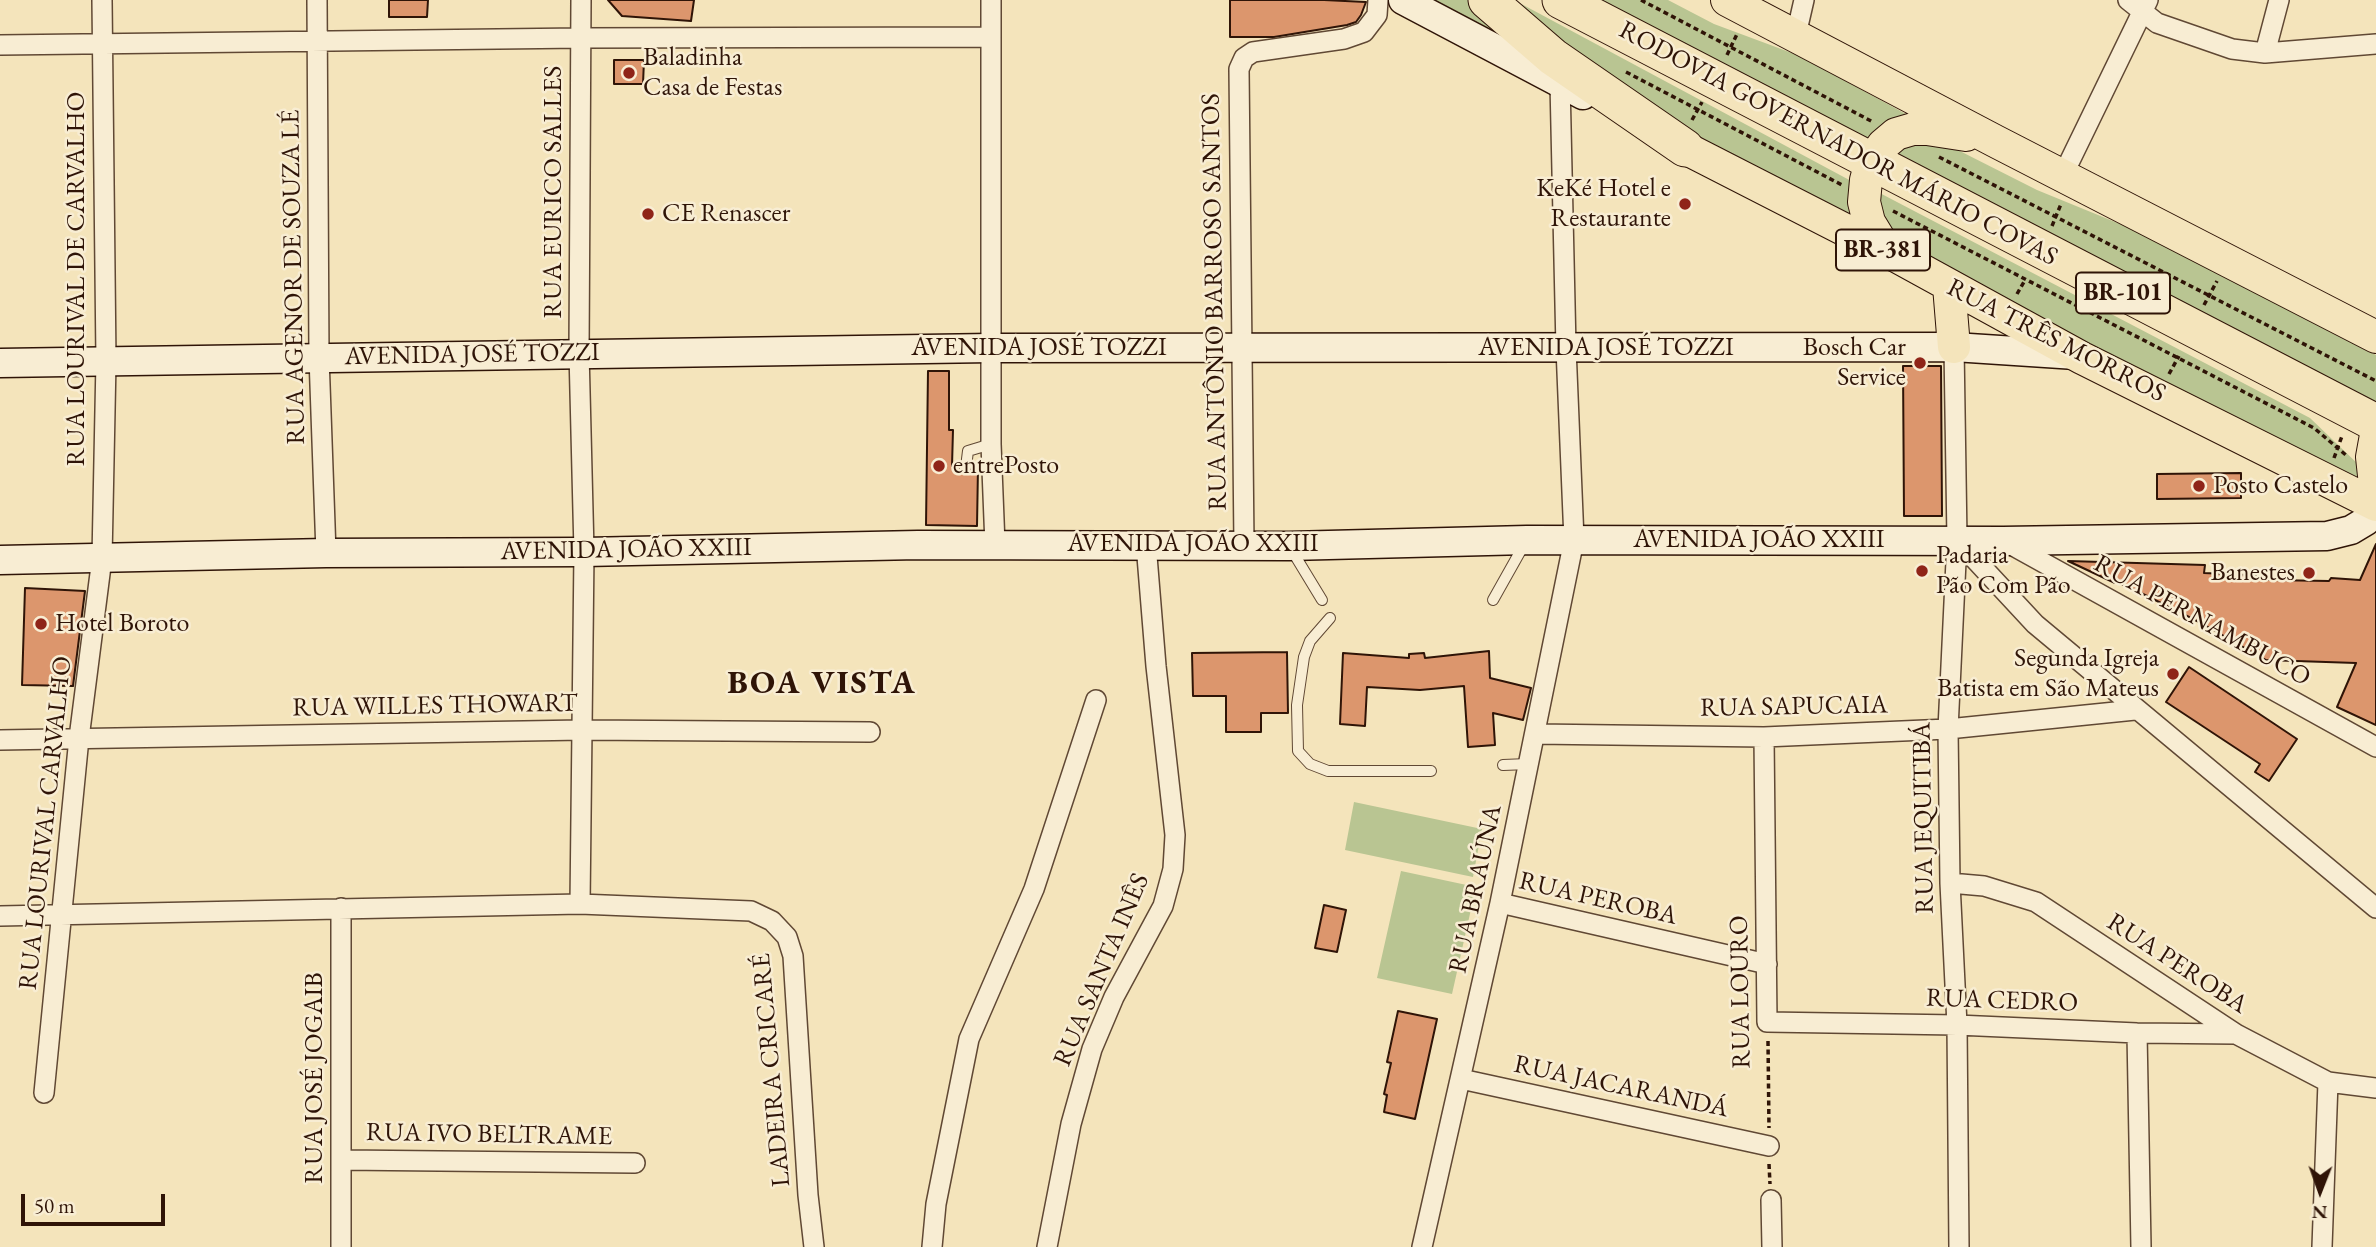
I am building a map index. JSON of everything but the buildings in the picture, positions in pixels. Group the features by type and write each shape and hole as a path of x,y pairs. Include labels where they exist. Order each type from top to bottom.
{"highway":[{"path":"1487,0 1553,57 1685,148"},
{"name":"RODOVIA GOVERNADOR MÁRIO COVAS","path":"1561,0 1867,179 2376,424"}],"main road":[{"path":"1727,0 2376,337"},
{"path":"1898,257 1880,240 1869,222 1867,179 1883,145 1896,134 1913,129 1995,141"},
{"name":"RUA TRÊS MORROS","path":"1685,148 1898,257 2078,355 2375,497"},
{"path":"1949,286 1954,347"},
{"path":"2375,497 2372,457 2376,435"}],"street":[{"name":"RUA LOURIVAL DE CARVALHO","path":"102,0 106,361 102,558"},
{"name":"RUA AGENOR DE SOUZA LÉ","path":"317,0 320,357 326,553"},
{"name":"RUA EURICO SALLES","path":"580,904 584,552 579,352 581,0"},
{"path":"990,542 991,0"},
{"name":"RUA ANTÔNIO BARROSO SANTOS","path":"1244,545 1239,69 1244,58 1253,52 1345,39 1364,32 1377,15 1378,0"},
{"name":"RUA TRÊS MORROS","path":"1403,0 1685,148"},
{"path":"1796,35 1804,0"},
{"path":"2128,0 2146,7 2157,23 2232,49 2265,53 2376,44"},
{"path":"2265,53 2279,0"},
{"path":"2063,175 2146,7"},
{"path":"0,45 581,38 991,37"},
{"name":"RUA BRAÚNA","path":"1422,1247 1500,904 1574,540 1566,348 1560,82"},
{"name":"AVENIDA JOSÉ TOZZI","path":"0,363 579,352 1242,347 1954,347 2078,355"},
{"name":"RUA JEQUITIBÁ","path":"1954,347 1957,540 1948,729 1959,1247"},
{"name":"AVENIDA JOÃO XXIII","path":"0,560 326,553 584,552 921,540 1289,546 1527,540 2003,541 2327,536 2351,530 2366,521 2375,497"},
{"path":"1957,540 2035,624 2376,908"},
{"name":"RUA PERNAMBUCO","path":"2003,541 2376,747"},
{"name":"RUA SANTA INÊS","path":"1047,1247 1071,1124 1092,1049 1114,997 1163,906 1173,869 1175,835 1156,666 1146,544"},
{"name":"RUA LOURIVAL CARVALHO","path":"44,1093 79,738 102,558"},
{"path":"932,1247 936,1204 969,1039 1034,889 1096,700"},
{"name":"RUA SAPUCAIA","path":"1536,734 1764,737 1948,729 2136,710"},
{"name":"RUA WILLES THOWART","path":"0,740 582,730 870,732"},
{"name":"RUA LOURO","path":"1764,737 1767,1022"},
{"name":"RUA PEROBA","path":"1950,883 1984,886 2036,902 2236,1034 2328,1082 2376,1088"},
{"name":"LADEIRA CRICARÉ","path":"0,916 580,904 751,911 772,921 787,937 793,956 808,1195 814,1247"},
{"name":"RUA PEROBA","path":"1500,904 1767,964"},
{"name":"RUA JOSÉ JOGAIB","path":"341,908 341,1247"},
{"name":"RUA CEDRO","path":"1767,1022 2236,1034"},
{"path":"2137,1033 2141,1247"},
{"name":"RUA JACARANDÁ","path":"1461,1079 1769,1146"},
{"path":"2322,1247 2328,1082"},
{"name":"RUA IVO BELTRAME","path":"342,1160 635,1163"},
{"path":"1771,1200 1772,1247"}],"lane":[{"path":"966,467 968,451 991,444"},
{"path":"1493,600 1527,540"},
{"path":"1289,546 1322,600"},
{"path":"1330,618 1310,642 1304,657 1297,705 1298,751 1310,764 1328,771 1432,771"},
{"path":"1503,765 1529,764"}],"path":[{"path":"1641,0 1896,134"},
{"path":"1625,71 1867,179 2314,428 2375,497"},
{"path":"1932,154 2376,381"},
{"name":"RUA LOURO","path":"1767,1022 1771,1200"}],"green space":[{"path":"1415,0 1473,0 1566,79"},
{"path":"1514,0 1853,182 1851,216 1634,104"},
{"path":"1595,0 1668,0 1714,24 1800,56 1915,119 1872,144"},
{"path":"1912,141 1944,143 2037,190 2142,233 2376,355 2376,404 1892,154"},
{"path":"1874,190 2310,418 2360,466 2356,488 1889,242"},
{"path":"1354,802 1482,829 1473,877 1345,850"},
{"path":"1401,871 1476,887 1452,994 1377,978"}],"place":[{"name":"Baladinha Casa de Festas","path":"629,73"},
{"name":"KeKé Hotel e Restaurante","path":"1685,204"},
{"name":"CE Renascer","path":"648,214"},
{"name":"Bosch Car Service","path":"1920,363"},
{"name":"entrePosto","path":"939,466"},
{"name":"Posto Castelo","path":"2199,486"},
{"name":"Padaria Pão Com Pão","path":"1922,571"},
{"name":"Banestes","path":"2309,573"},
{"name":"Hotel Boroto","path":"41,624"},
{"name":"Segunda Igreja Batista em São Mateus","path":"2173,674"}],"district":[{"name":"BOA VISTA","path":"822,684"}]}
